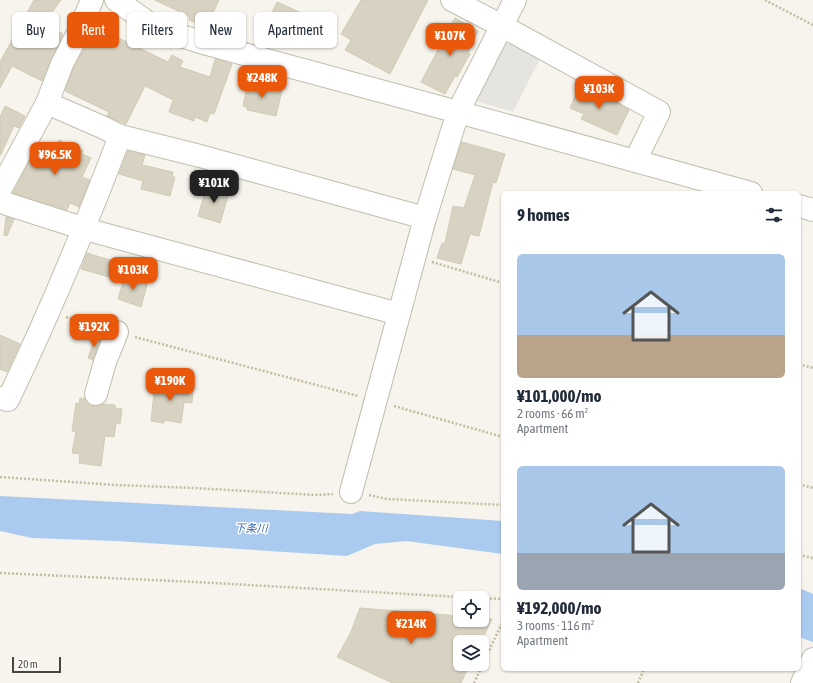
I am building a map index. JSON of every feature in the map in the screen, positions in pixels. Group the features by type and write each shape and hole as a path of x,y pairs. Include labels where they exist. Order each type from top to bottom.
{"street":[{"path":"0,190 47,104 62,64 82,25 92,0"},
{"path":"116,0 156,27 206,44 744,191"},
{"path":"452,0 659,112 635,161"},
{"path":"351,492 414,256 458,112 515,0"},
{"path":"47,104 120,136 200,156 425,218"},
{"path":"0,398 8,400 85,229 120,136"},
{"path":"0,200 8,204 85,229 399,314"},
{"path":"801,207 813,210"},
{"path":"96,394 105,362 117,332"},
{"path":"802,683 813,659"}],"path":[{"path":"765,0 813,25"},
{"path":"414,256 501,282"},
{"path":"48,312 501,436"},
{"path":"801,365 813,368"},
{"path":"0,477 115,485 315,495 351,492 387,499 501,506"},
{"path":"801,485 813,488"},
{"path":"801,555 813,558"},
{"path":"0,573 196,582 453,597"},
{"path":"489,598 501,599"},
{"path":"474,683 501,625"},
{"path":"638,683 643,671"}],"shaded area":[{"path":"503,38 541,57 513,112 472,100"}],"water":[{"name":"下条川","path":"0,496 352,514 360,511 501,521 501,554 406,541 375,544 347,556 116,541 32,538 0,531"},
{"path":"801,589 813,594 813,642 801,638"}],"building":[{"path":"34,0 61,0 52,12 27,12"},
{"path":"155,0 219,0 213,12 195,12 195,23 189,20 190,17 187,16 187,12 180,12"},
{"path":"361,0 428,0 390,74 345,50 351,40 341,34"},
{"path":"277,2 300,12 272,12"},
{"path":"455,18 478,31 468,53 470,54 445,94 421,82"},
{"path":"59,32 63,34 59,43"},
{"path":"119,38 127,42 127,48 139,48 168,62 172,55 183,61 180,67 210,77 215,59 232,64 214,114 210,113 207,122 195,117 194,121 169,112 173,100 145,86 126,124 107,116 109,112 65,91 73,69 84,48 119,48"},
{"path":"12,40 12,48 57,48 42,81 12,66 0,88 0,62"},
{"path":"248,82 282,90 276,116 247,110 247,107 243,106"},
{"path":"581,83 629,110 617,135 581,119 584,114 570,108"},
{"path":"5,106 25,116 19,128 14,126 0,156 0,117"},
{"path":"59,140 83,151 82,154 91,158 82,177 90,180 79,207 70,203 67,210 13,193 38,145 53,152"},
{"path":"462,142 505,154 496,183 493,182 479,236 470,234 461,264 437,258 442,243 445,243 453,206 464,208 475,175 453,169"},
{"path":"128,151 145,155 142,165 173,172 172,177 175,177 170,196 141,189 143,181 119,174"},
{"path":"207,186 229,193 220,223 198,216"},
{"path":"6,217 14,219 7,236 4,235"},
{"path":"87,253 113,261 109,277 81,269"},
{"path":"125,275 148,281 141,307 118,299"},
{"path":"0,335 20,344 7,372 0,369"},
{"path":"96,336 101,338 93,360 88,358"},
{"path":"164,380 178,381 178,387 193,389 192,403 184,402 181,423 165,420 164,423 151,421 155,384 164,385"},
{"path":"80,398 85,399 87,403 93,406 104,404 115,405 115,408 122,409 120,424 116,423 114,437 105,436 101,466 79,463 80,454 72,453 76,432 72,431 76,403 79,404"},
{"path":"360,608 453,615 453,627 488,627 484,635 453,635 453,671 467,671 461,683 392,683 337,657 350,634"}]}
